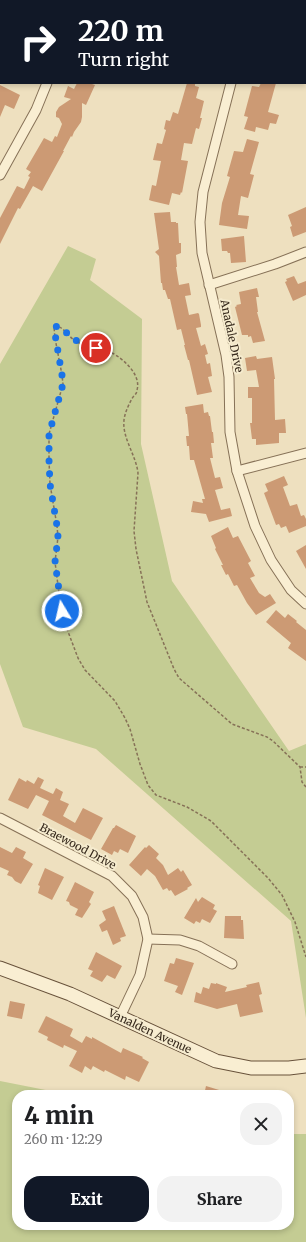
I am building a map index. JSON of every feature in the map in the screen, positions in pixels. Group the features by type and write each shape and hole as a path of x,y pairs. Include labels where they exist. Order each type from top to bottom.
{"main road":[{"name":"Vanalden Avenue","path":"0,968 70,994 216,1061 251,1068 290,1068 306,1066"}],"street":[{"path":"0,175 36,110 47,84"},
{"name":"Anadale Drive","path":"231,84 203,192 200,222 202,245 209,285 226,355 229,377 230,432 237,471 255,526 271,560 291,590 306,604"},
{"path":"209,285 275,264 306,252"},
{"path":"237,471 306,453"},
{"name":"Braewood Drive","path":"0,818 112,876 132,896 142,917 148,939 140,975 120,1017"},
{"path":"148,939 180,940 199,946 232,964"}],"path":[{"path":"306,787 302,782 300,767 273,741 267,737 232,724 179,678 174,669 147,602 136,549 134,531 138,473 137,465 129,445 124,421 127,411 137,392 137,378 130,367 119,356 106,350 87,346 74,340 60,327 55,326 55,338 63,384 49,434 50,484 58,537 55,562 64,621 78,658 85,670 115,701 125,718 148,785 156,795 187,807 211,821 268,878 282,895 295,922 306,957"},
{"path":"300,767 306,767"}],"green space":[{"path":"68,246 96,259 90,280 142,319 141,444 172,581 289,751 306,744 306,1018 291,921 96,749 23,727 0,664 0,364"},
{"path":"0,1081 46,1090 12,1090 12,1230 294,1230 294,1134 306,1134 306,1242 0,1242"}],"building":[{"path":"76,84 95,85 86,105 82,103 81,122 72,137 71,136 42,191 33,186 20,209 18,208 0,244 0,218 17,186 24,189 30,177 28,176 31,172 26,169 44,138 52,142 55,136 57,137 62,124 59,118 56,117 56,112 59,107 71,99 64,97 68,86 74,89"},
{"path":"187,84 195,84 195,86 199,87 196,98 204,101 200,118 202,118 199,129 196,128 192,144 184,143 181,160 188,161 182,193 181,192 180,195 172,193 169,205 149,200 152,185 156,186 161,161 153,160 157,143 162,144 166,130 164,129 166,120 170,121 173,112 178,114"},
{"path":"260,84 276,84 268,112 279,115 276,124 270,123 268,130 256,127 255,132 244,129 248,117 244,116 252,86 259,87"},
{"path":"0,85 20,95 14,109 5,105 0,117"},
{"path":"247,139 259,142 250,174 254,175 248,198 241,196 238,215 249,216 247,229 219,225 222,203 230,177 227,176 234,151 243,152"},
{"path":"306,207 306,232 293,237 290,227 292,226 288,215"},
{"path":"170,212 171,222 178,223 179,243 181,243 181,253 176,255 179,285 189,283 191,295 185,296 189,315 199,314 201,327 196,328 201,346 205,344 208,354 205,355 207,364 210,363 212,376 208,377 212,392 197,395 181,329 177,330 170,299 168,299 165,290 163,290 159,256 155,252 159,249 154,213"},
{"path":"244,236 246,262 231,263 230,253 227,251 222,251 221,239"},
{"path":"294,276 298,284 306,281 306,295 293,301 285,282 287,281 286,279"},
{"path":"257,288 259,297 256,297 257,312 265,341 253,343 251,336 248,337 248,335 242,335 235,307 237,306 236,305 241,304 239,292"},
{"path":"256,356 257,359 272,357 275,379 275,420 285,419 286,433 279,433 279,443 256,445 256,439 252,439 250,423 252,423 252,398 248,398 248,387 259,387 256,370 247,371 245,358"},
{"path":"203,404 204,413 208,412 210,416 213,432 214,443 211,443 213,458 210,458 215,478 220,477 223,488 215,490 221,510 230,508 232,516 209,522 206,514 191,512 193,501 203,503 202,499 205,499 194,460 190,460 189,446 187,446 186,436 189,436 185,407"},
{"path":"284,476 288,485 283,487 290,506 297,504 301,516 304,515 306,519 306,526 289,533 286,526 281,528 279,524 276,525 264,493 268,491 265,484"},
{"path":"228,527 233,538 238,536 251,561 248,563 255,576 250,578 259,593 265,597 270,594 276,603 256,615 237,585 234,586 228,574 226,575 215,549 216,548 211,536"},
{"path":"306,545 306,569 296,551"},
{"path":"276,610 285,618 288,614 306,630 306,661 288,648 291,643 266,622"},
{"path":"38,777 44,780 40,788 53,794 56,788 63,792 60,800 69,804 63,816 75,823 83,808 103,818 91,840 42,815 49,801 36,795 28,809 8,800 19,778 34,784"},
{"path":"116,825 136,836 128,853 120,849 118,853 114,851 112,855 101,849"},
{"path":"149,845 159,854 156,858 163,865 168,875 178,868 181,872 183,870 192,885 187,888 188,889 175,896 171,890 169,891 167,888 163,890 155,876 147,869 141,876 129,865 145,847 146,848"},
{"path":"0,847 12,853 16,847 26,852 23,858 33,864 21,884 7,875 9,871 0,867"},
{"path":"45,868 64,877 52,900 38,893 40,886 38,885"},
{"path":"75,882 94,892 89,902 91,904 82,918 75,915 78,909 66,901"},
{"path":"202,897 215,905 213,909 217,911 210,923 202,919 200,923 196,921 194,924 184,918 196,898 198,902"},
{"path":"114,906 126,936 120,938 121,941 113,945 107,930 102,932 99,925 106,920 102,911"},
{"path":"225,916 241,916 241,920 243,920 244,939 224,938"},
{"path":"96,952 122,966 115,979 107,975 102,982 90,976 93,971 88,969"},
{"path":"176,958 194,963 182,995 175,992 178,986 164,981 170,963 174,964"},
{"path":"259,982 262,994 259,995 263,1012 240,1017 237,1004 217,1009 194,1002 196,992 201,994 203,987 209,989 211,983 216,983 227,987 225,992 247,987 246,985"},
{"path":"10,1001 25,1004 22,1019 7,1016"},
{"path":"46,1016 73,1029 70,1036 82,1043 86,1036 92,1039 92,1037 121,1053 123,1048 143,1057 142,1058 149,1062 139,1082 126,1076 125,1080 93,1066 91,1070 85,1066 82,1073 69,1066 77,1051 64,1045 63,1048 47,1040 48,1037 38,1032"},
{"path":"206,1086 219,1090 205,1090"}],"route":[{"path":"62,611 55,562 58,537 50,484 49,460 49,434 63,384 59,352 55,338 55,326 60,327 74,340 96,348"}]}
